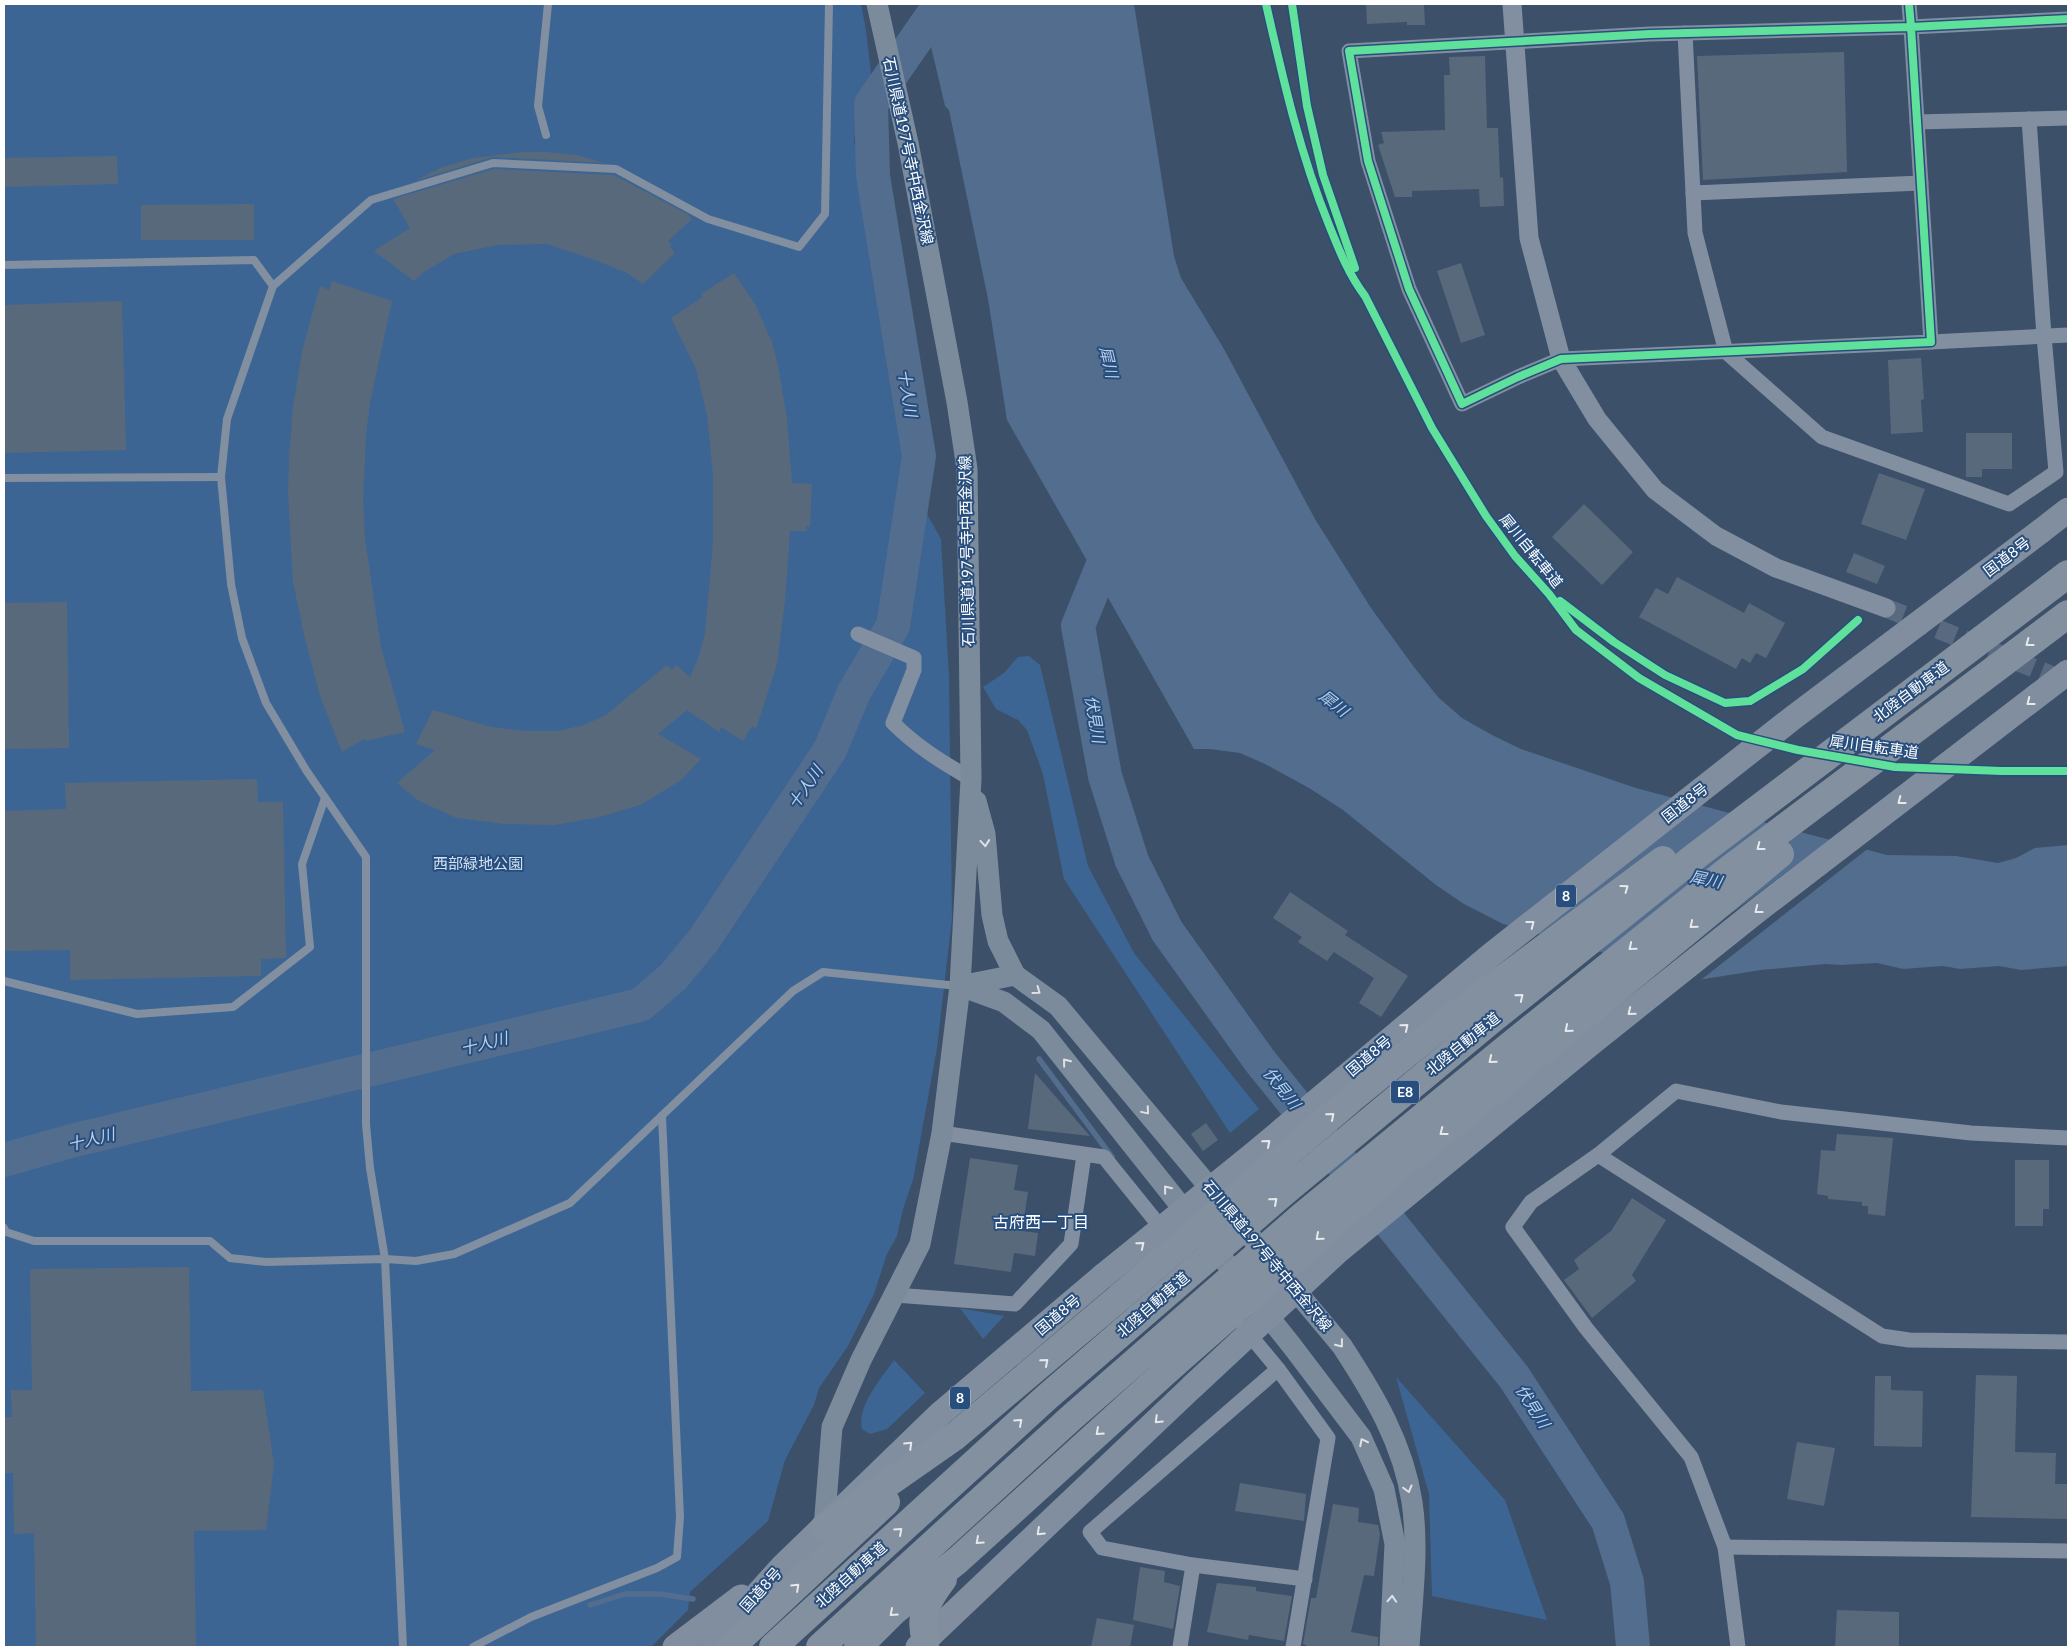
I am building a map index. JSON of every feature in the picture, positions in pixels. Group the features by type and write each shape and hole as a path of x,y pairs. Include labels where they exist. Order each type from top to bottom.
{"highway":[{"name":"国道8号","path":"710,1647 782,1567 940,1414 1103,1276 1255,1153 1491,955 1794,717 2068,510"},
{"name":"北陸自動車道","path":"773,1647 1047,1397 1283,1193 1490,1021 1686,864 2068,574"},
{"name":"北陸自動車道","path":"820,1647 1072,1417 1301,1217 1508,1047 1720,877 2068,614"},
{"path":"732,1647 954,1437 1351,1099 1452,1017 1703,831 1884,702 1961,654"},
{"path":"926,1645 1193,1386 1338,1251 1590,1044 1758,910 2068,672"},
{"path":"858,1647 894,1611 958,1560 1174,1364 1398,1168 1468,1113 1811,828 1983,677"},
{"path":"824,1528 954,1437"},
{"path":"926,1645 922,1629 929,1597 958,1560"},
{"path":"675,1647 782,1567"}],"main road":[{"name":"石川県道197号寺中西金沢線","path":"824,1528 832,1427 861,1360 920,1244 942,1134 960,986 971,779 967,468 957,402 908,143 877,4"},
{"path":"960,986 1015,975 998,941 992,915 985,834 971,779"},
{"name":"石川県道197号寺中西金沢線","path":"1015,975 1058,1006 1342,1346 1373,1392 1392,1431 1412,1502 1414,1546 1409,1647"},
{"path":"960,986 1004,1002 1040,1030 1292,1346 1361,1437 1384,1489 1395,1544 1390,1647"}],"street":[{"path":"1512,4 1529,238 1560,359 1597,419 1655,490 1716,536 1776,568 1886,608"},
{"path":"1910,4 1931,342"},
{"path":"2068,19 1911,27 1685,33 1348,51 1368,161 1409,288 1462,404 1560,359 2068,335"},
{"path":"1685,33 1695,233 1726,352 1822,437 2009,504 2056,472 2044,336 2029,119"},
{"path":"1918,122 2068,118"},
{"path":"1693,192 1921,183"},
{"path":"858,634 914,658 914,670 893,723 911,741 931,756 971,779"},
{"path":"1738,1647 1724,1547 1691,1457 1586,1328 1513,1227 1531,1202 1598,1155 1676,1090 1781,1112 1971,1133 2068,1138"},
{"path":"942,1134 1104,1157 1278,1369 1328,1438 1294,1647"},
{"path":"895,1295 1014,1304 1071,1244 1084,1155"},
{"path":"1598,1155 1882,1336 1909,1340 2068,1342"},
{"path":"1278,1369 1090,1532 1102,1548 1193,1565 1305,1579"},
{"path":"1724,1547 2068,1551"},
{"path":"1180,1647 1193,1565"}],"lane":[{"path":"546,134 538,106 548,4"},
{"path":"403,1647 386,1259 370,1168 366,1124 366,857 325,798 266,704 242,638 231,584 222,477 227,419 273,286 371,200 493,163 616,169 708,219 799,247 825,214 829,4"},
{"path":"4,265 254,260 273,286"},
{"path":"4,478 222,477"},
{"path":"4,981 137,1014 233,1007 310,947 302,864 325,798"},
{"path":"5,1233 34,1241 210,1240 230,1258 266,1262 386,1259 416,1261 454,1254 570,1203 793,991 823,972 960,986"},
{"path":"473,1647 531,1617 657,1568 677,1557 680,1517 662,1116"}],"green space":[{"name":"西部緑地公園","path":"4,4 861,4 872,82 857,118 854,141 880,263 901,408 906,477 941,539 949,677 952,918 937,1048 913,1180 903,1209 897,1236 887,1254 874,1294 848,1346 819,1388 814,1405 785,1460 768,1521 690,1592 688,1610 651,1647 4,1647"},
{"path":"1029,656 1040,665 1088,866 1134,953 1259,1109 1230,1133 1064,879 1043,774 1027,730 1018,720 996,709 983,687 1004,673 1018,657"},
{"path":"960,1308 1004,1316 983,1339"},
{"path":"894,1360 925,1393 887,1429 870,1434 862,1429 863,1411 871,1393"},
{"path":"1396,1377 1505,1500 1547,1620 1432,1596 1429,1494"}],"water":[{"name":"犀川","path":"921,4 1134,4 1174,256 1181,278 1224,349 1315,519 1371,608 1438,697 1462,718 1521,749 1636,788 1887,855 1956,856 1998,863 2016,858 2035,848 2068,845 2068,966 2021,970 1999,966 1960,969 1943,966 1903,969 1877,963 1825,964 1761,970 1698,980 1503,924 1464,904 1436,885 1343,810 1309,788 1240,753 1194,749 1007,420 988,299 949,110 945,106"}],"pier":[{"path":"1834,837 1870,847 1697,983 1659,972 1729,915"}],"building":[{"path":"1366,4 1424,4 1425,25 1407,25 1407,22 1367,24"},
{"path":"1844,52 1847,172 1703,180 1697,56"},
{"path":"1485,56 1487,128 1498,128 1500,178 1503,177 1504,206 1480,207 1479,189 1412,191 1412,197 1395,197 1378,145 1384,143 1381,132 1445,130 1444,75 1450,75 1449,57"},
{"path":"523,152 577,155 604,163 493,157 415,181 440,168 473,158"},
{"path":"117,156 118,184 4,187 4,158"},
{"path":"494,169 614,175 687,214 692,219 668,241 675,253 643,284 629,274 547,244 497,245 454,254 424,272 414,281 374,251 410,228 393,199"},
{"path":"254,204 254,240 141,240 141,205"},
{"path":"1461,263 1485,335 1461,343 1437,271"},
{"path":"734,273 755,304 772,342 787,419 792,483 812,484 810,527 806,526 807,531 790,531 785,601 777,664 756,729 752,726 743,741 721,727 719,732 687,710 658,734 701,759 680,781 640,805 600,817 554,825 504,824 457,818 419,801 397,783 435,750 416,744 433,710 491,727 526,731 558,731 584,725 606,715 667,665 672,670 676,665 690,677 698,659 705,633 713,543 713,475 707,415 696,369 671,318 703,297 701,294"},
{"path":"332,281 392,301 370,402 366,435 363,500 365,538 381,647 405,732 366,741 364,739 342,752 320,696 293,582 288,494 293,407 303,347 320,286 329,290"},
{"path":"122,301 126,450 4,453 4,305"},
{"path":"1921,358 1924,399 1921,400 1923,432 1891,434 1888,360"},
{"path":"1966,433 2012,433 2012,469 1982,469 1982,477 1966,477"},
{"path":"1879,473 1925,489 1906,540 1861,524"},
{"path":"1584,504 1633,552 1602,585 1552,537"},
{"path":"1854,553 1885,566 1877,584 1846,572"},
{"path":"1677,577 1744,613 1749,603 1785,623 1766,658 1756,653 1750,663 1742,658 1736,669 1639,617 1656,588 1668,594"},
{"path":"67,602 69,748 4,749 4,603"},
{"path":"257,779 258,802 283,802 286,958 261,959 261,976 70,980 70,950 4,951 4,811 66,809 65,783"},
{"path":"1290,892 1348,931 1345,935 1408,976 1381,1017 1359,1003 1374,978 1334,952 1327,961 1298,942 1302,937 1273,918"},
{"path":"1035,1073 1090,1136 1028,1129"},
{"path":"1206,1123 1218,1140 1203,1151 1191,1134"},
{"path":"1837,1134 1893,1138 1885,1216 1868,1214 1868,1206 1862,1206 1862,1202 1828,1199 1828,1196 1817,1194 1821,1150 1835,1151"},
{"path":"970,1158 1018,1165 1014,1190 1028,1192 1022,1231 1038,1233 1035,1256 1014,1253 1011,1272 954,1264"},
{"path":"2015,1160 2049,1160 2049,1209 2043,1209 2043,1226 2015,1226"},
{"path":"1632,1198 1666,1220 1632,1275 1636,1281 1592,1318 1564,1280 1579,1269 1574,1260 1611,1231"},
{"path":"189,1267 191,1391 263,1390 274,1464 266,1530 194,1531 196,1647 36,1647 34,1533 14,1534 13,1473 4,1473 4,1417 12,1417 11,1390 32,1390 30,1269"},
{"path":"1976,1375 2017,1376 2015,1452 2056,1453 2055,1484 2068,1484 2068,1519 1971,1517"},
{"path":"1875,1376 1891,1376 1891,1390 1923,1391 1922,1447 1874,1446"},
{"path":"1797,1442 1835,1448 1824,1506 1787,1499"},
{"path":"1240,1483 1306,1494 1304,1521 1235,1511"},
{"path":"1333,1504 1359,1508 1358,1522 1378,1525 1380,1534 1374,1576 1364,1575 1351,1632 1378,1637 1378,1647 1306,1647 1303,1644 1311,1598 1316,1598"},
{"path":"1140,1567 1165,1571 1164,1582 1180,1586 1173,1629 1133,1620"},
{"path":"1217,1583 1256,1587 1256,1591 1292,1596 1284,1641 1249,1635 1248,1640 1207,1632"},
{"path":"1837,1610 1899,1612 1899,1647 1835,1647"},
{"path":"1097,1618 1134,1625 1130,1647 1091,1647"}],"waterway":[{"name":"十人川","path":"4,1160 71,1141 640,1005 673,977 703,941 830,750 854,692 893,626 919,456 873,176 871,104 932,16 968,12"},
{"name":"伏見川","path":"1115,535 1078,626 1105,776 1132,861 1167,931 1260,1061 1514,1377 1608,1521 1627,1582 1633,1647"},
{"path":"1039,1059 1112,1157"},
{"path":"590,1605 625,1594 660,1594 693,1599"}],"tunnel":[{"path":"1886,608 2068,682"}],"cycle path":[{"name":"犀川自転車道","path":"1266,4 1286,88 1309,171 1345,262 1365,296 1432,428 1486,516 1515,556 1549,594 1576,630 1639,678 1737,735 1798,750 1895,767 2002,771 2068,771"},
{"path":"1292,4 1307,106 1323,175 1355,268"},
{"path":"1909,4 1911,27 1931,342 1561,359 1462,404 1409,289 1368,161 1349,51 1650,34 1911,27 2068,19"},
{"path":"1560,601 1614,642 1665,675 1725,703 1750,701 1803,669 1858,620"}],"district":[{"name":"古府西一丁目","path":"1041,1222"}]}
